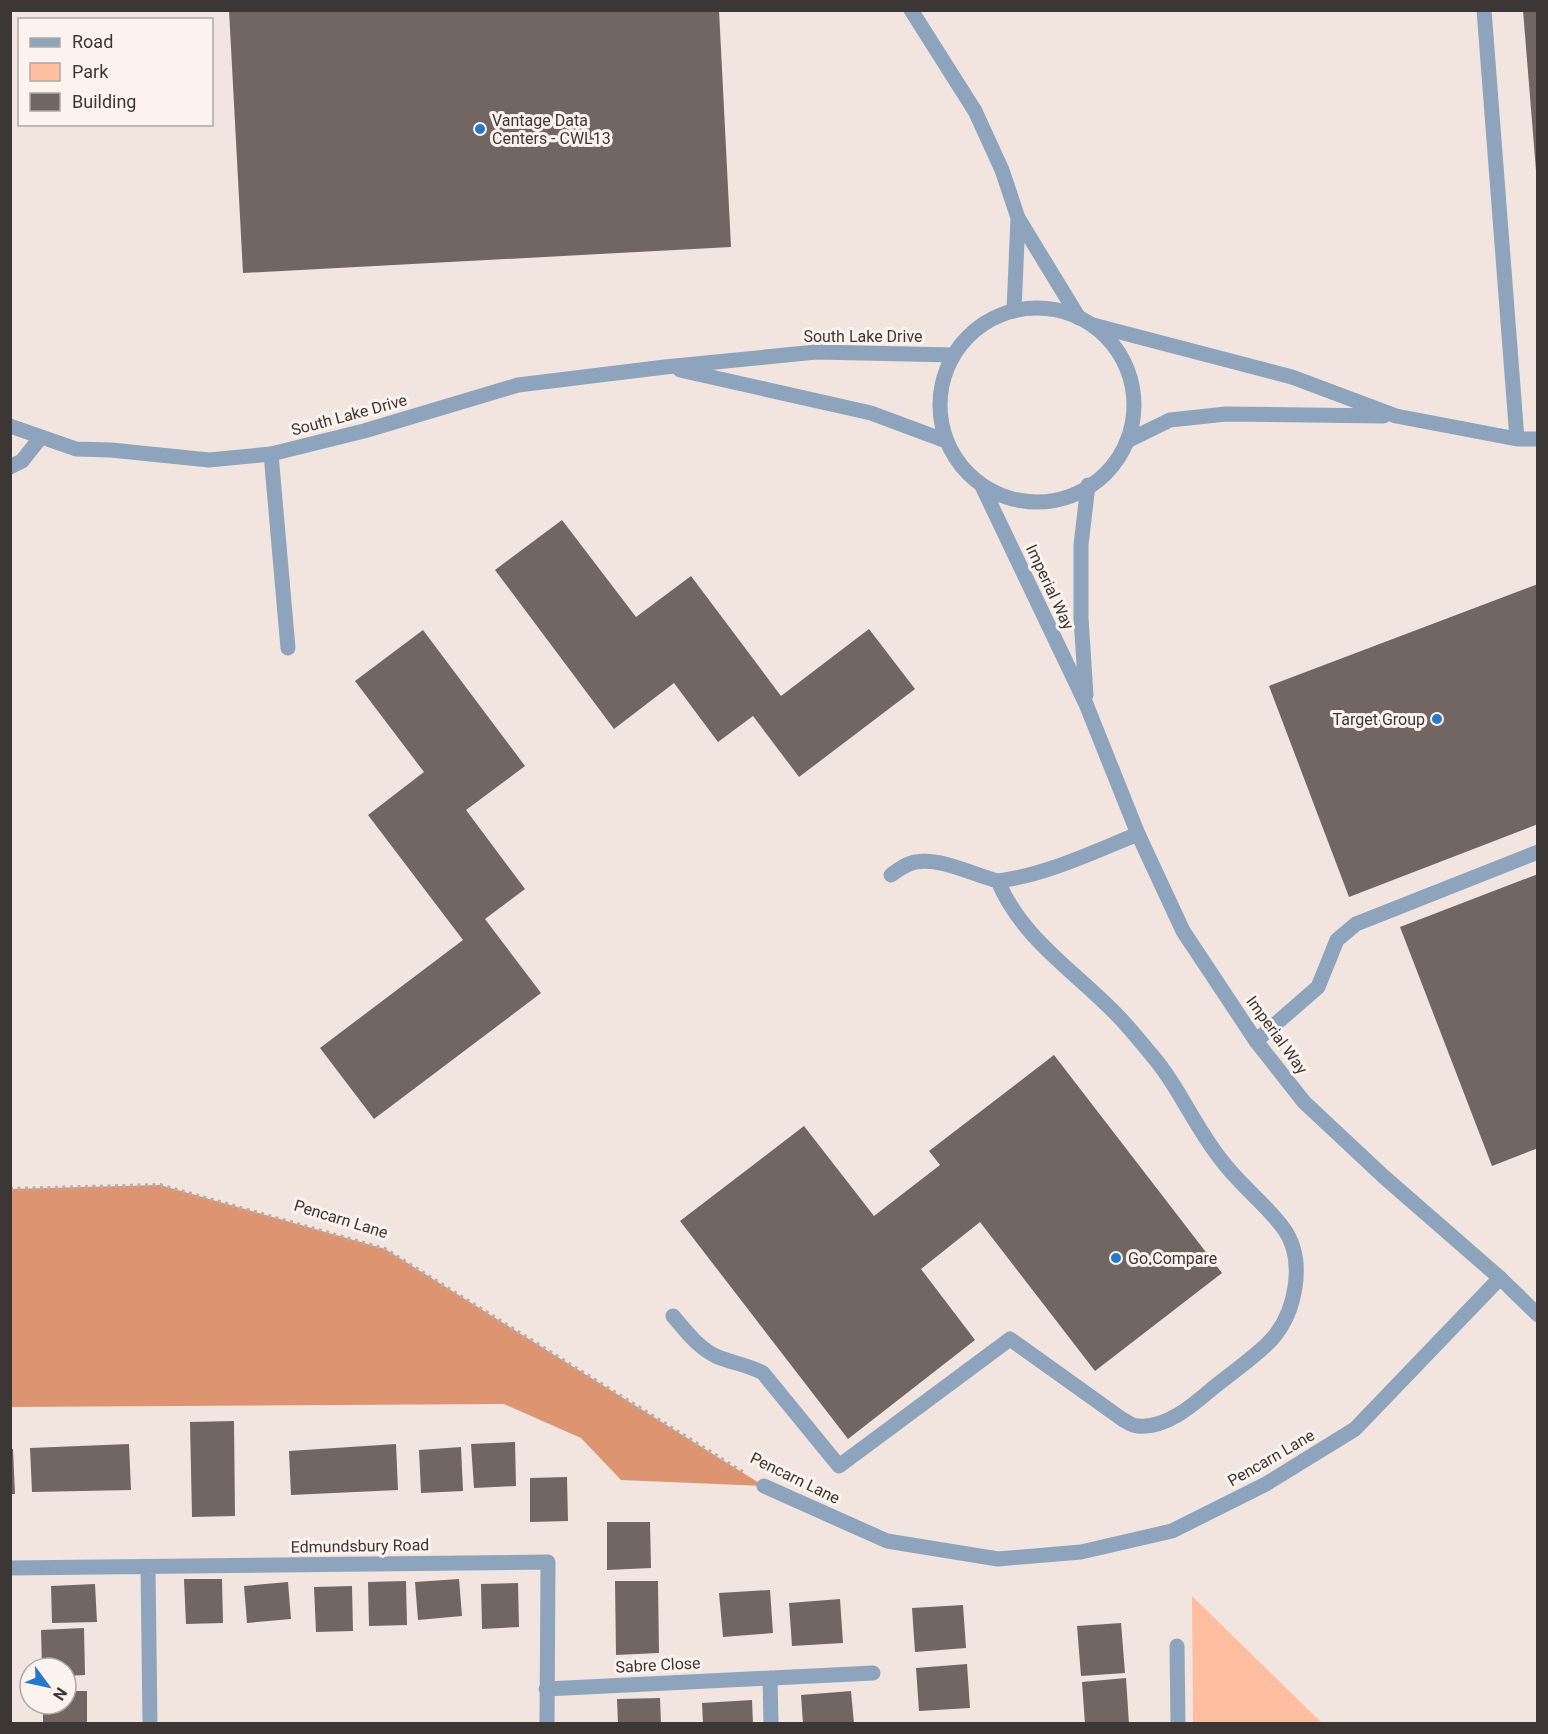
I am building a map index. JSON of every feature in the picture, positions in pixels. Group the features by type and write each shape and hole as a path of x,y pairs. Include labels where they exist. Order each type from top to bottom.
{"street":[{"path":"911,10 975,111 990,140 1018,218 1086,321 1292,377 1396,416 1517,439 1538,439"},
{"path":"1484,10 1517,439"},
{"path":"1014,311 1018,218"},
{"name":"Imperial Way","path":"982,486 1003,496 1036,502 1055,501 1100,480 1121,454 1132,428 1135,410 1131,376 1121,355 1086,321 1063,310 1034,307 1000,314 984,323 959,346 948,364 939,408 946,441 958,462 982,486 1086,704 1138,834 1183,931 1256,1041 1305,1102 1383,1176 1500,1278 1538,1315"},
{"name":"South Lake Drive","path":"10,426 76,448 209,460 271,454 364,431 518,386 665,367 816,352 954,356"},
{"name":"South Lake Drive","path":"665,367 871,413 946,441"},
{"path":"1126,441 1170,420 1226,414 1396,416"},
{"path":"10,467 21,461 41,437"},
{"path":"271,454 288,648"},
{"name":"Imperial Way","path":"1086,704 1081,618 1081,545 1088,485"},
{"path":"891,875 914,862 928,861 998,881 1017,879 1138,834"},
{"path":"1256,1041 1318,987 1336,940 1356,924 1538,852"},
{"path":"673,1316 697,1343 717,1357 763,1373 839,1466 1010,1339 1122,1419 1136,1426 1150,1426 1182,1414 1272,1340 1284,1321 1296,1282 1296,1263 1292,1245 1284,1229 1224,1164 1200,1132 1178,1092 1152,1055 1117,1015 1020,921 1005,899 998,881"},
{"name":"Pencarn Lane","path":"764,1486 887,1541 998,1559 1081,1552 1172,1531 1266,1484 1354,1429 1500,1278"},
{"name":"Edmundsbury Road","path":"10,1568 549,1562 547,1724"},
{"path":"148,1566 150,1724"},
{"path":"1177,1646 1178,1724"},
{"name":"Sabre Close","path":"546,1689 873,1673"},
{"path":"770,1678 771,1724"}],"path":[{"name":"Pencarn Lane","path":"10,1189 160,1185 385,1249 764,1486"}],"green space":[{"path":"1192,1596 1322,1723 1193,1723"}],"shaded area":[{"path":"160,1185 385,1249 764,1486 621,1480 581,1438 504,1404 11,1407 10,1189"}],"building":[{"name":"Vantage Data Centers - CWL13","path":"229,10 719,10 731,247 243,273"},
{"path":"1523,10 1538,10 1538,171 1536,171"},
{"path":"562,520 636,617 691,576 781,696 869,629 915,689 799,777 753,716 718,742 674,683 614,729 495,570"},
{"path":"1538,584 1538,824 1349,897 1269,686"},
{"path":"423,630 525,766 466,810 525,889 485,919 541,993 374,1119 320,1048 463,940 368,815 424,772 355,681"},
{"path":"1538,874 1538,1148 1492,1166 1400,927"},
{"path":"1054,1055 1222,1273 1095,1371 980,1222 921,1269 975,1340 848,1439 680,1221 804,1126 874,1216 940,1165 929,1151"},
{"path":"234,1421 235,1516 192,1517 190,1422"},
{"path":"515,1442 516,1486 474,1488 471,1444"},
{"path":"129,1444 131,1490 32,1492 30,1448"},
{"path":"396,1444 398,1490 291,1495 289,1451"},
{"path":"461,1447 463,1491 421,1493 419,1450"},
{"path":"10,1449 13,1449 15,1494 10,1494"},
{"path":"567,1477 568,1521 530,1522 530,1478"},
{"path":"607,1522 650,1522 651,1568 607,1570"},
{"path":"184,1579 222,1579 223,1623 186,1624"},
{"path":"459,1579 462,1616 418,1620 415,1582"},
{"path":"406,1581 407,1625 369,1626 368,1582"},
{"path":"615,1581 658,1581 659,1653 616,1655"},
{"path":"288,1582 291,1619 247,1623 244,1586"},
{"path":"518,1583 519,1627 482,1629 481,1584"},
{"path":"95,1584 97,1622 52,1623 51,1586"},
{"path":"352,1586 353,1631 316,1632 314,1587"},
{"path":"770,1590 773,1633 723,1637 719,1593"},
{"path":"840,1599 843,1643 792,1646 789,1603"},
{"path":"963,1605 966,1648 915,1652 912,1608"},
{"path":"1121,1623 1125,1673 1081,1676 1077,1626"},
{"path":"84,1628 85,1675 78,1675 78,1656 42,1656 41,1630"},
{"path":"967,1664 970,1708 919,1711 916,1668"},
{"path":"1126,1678 1129,1724 1085,1724 1082,1682"},
{"path":"78,1691 87,1691 87,1724 43,1724 43,1716 78,1716"},
{"path":"851,1691 854,1724 803,1724 801,1695"},
{"path":"660,1698 661,1724 618,1724 617,1699"},
{"path":"752,1700 753,1724 703,1724 702,1703"}],"place":[{"name":"Vantage Data Centers - CWL13","path":"480,129"},
{"name":"Target Group","path":"1437,719"},
{"name":"Go.Compare","path":"1116,1258"}]}
